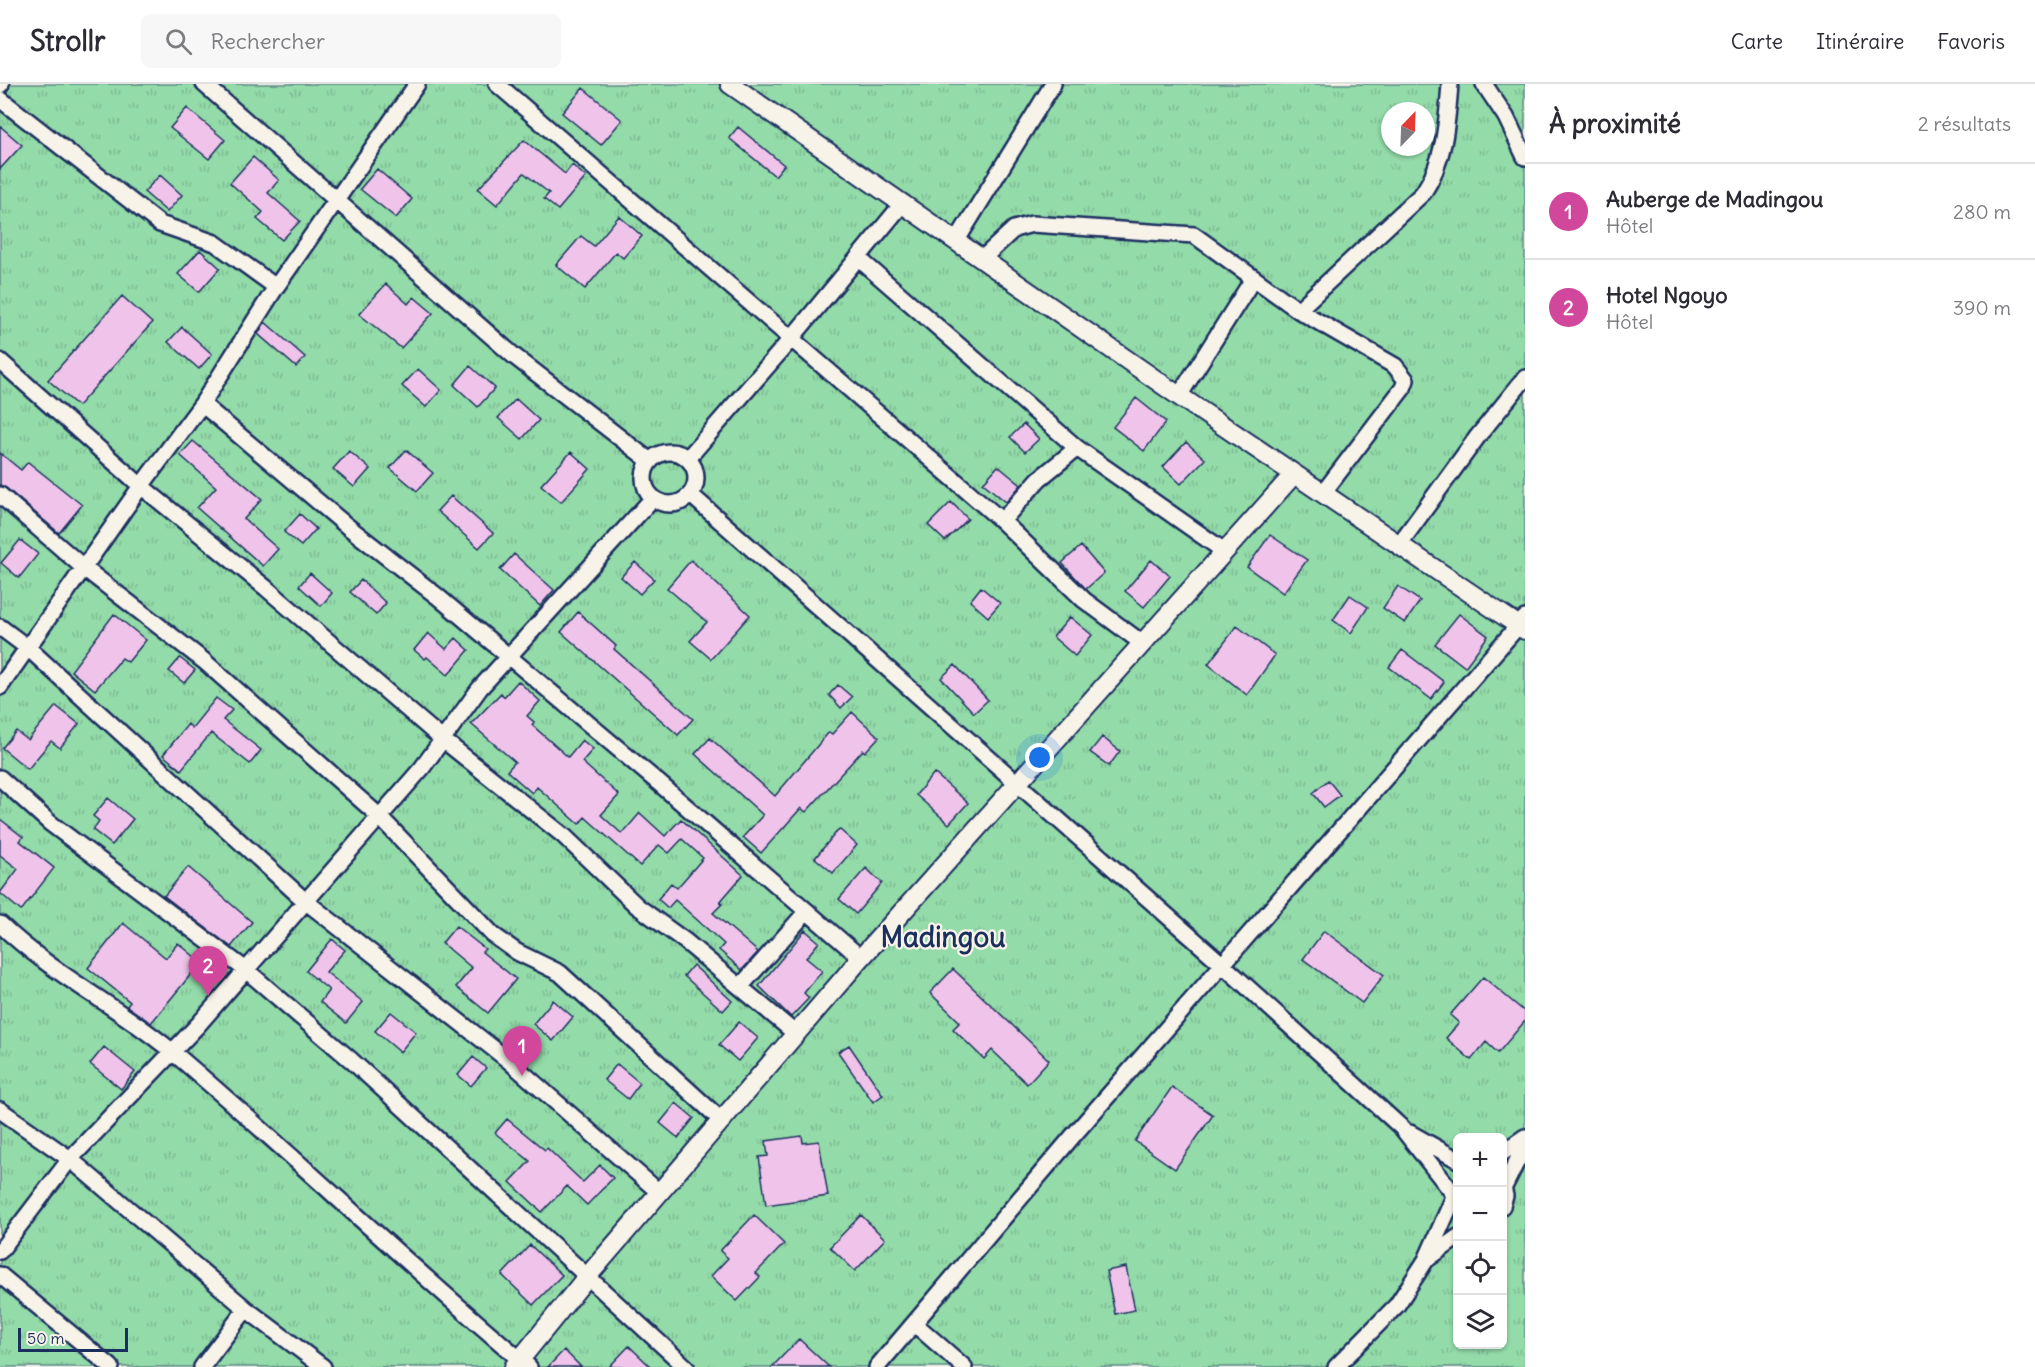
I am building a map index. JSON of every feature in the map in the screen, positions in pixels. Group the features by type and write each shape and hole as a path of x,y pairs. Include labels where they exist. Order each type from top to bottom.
{"street":[{"path":"204,84 514,356 650,461"},
{"path":"0,687 141,486 202,404 276,287 417,84"},
{"path":"497,84 1002,521 1084,600 1142,643"},
{"path":"730,84 1398,546 1523,625 980,1244 916,1325 877,1367"},
{"path":"957,240 1053,84"},
{"path":"1298,310 1424,193 1434,177 1444,144 1450,84"},
{"path":"1484,84 1506,117 1525,157"},
{"path":"0,99 160,224 215,243 241,259 276,287"},
{"path":"688,458 791,339 903,203"},
{"path":"983,258 1014,229 1023,225 1194,235 1211,245 1253,279 1298,310 1395,366 1406,380 1403,388 1323,493"},
{"path":"858,258 1077,448 1224,551"},
{"path":"1179,396 1253,279"},
{"path":"0,361 141,486 266,588 442,739 564,836 637,906 796,1034"},
{"path":"1398,546 1478,436 1525,378"},
{"path":"202,404 508,656 861,958"},
{"path":"1002,521 1039,479 1077,448"},
{"path":"664,452 681,454 688,458 697,476 690,495 673,504 653,498 648,491 644,476 650,461 664,452"},
{"path":"0,924 81,988 172,1052 264,1131 521,1364 586,1278 861,958 1294,474"},
{"path":"0,495 84,568 204,661 379,816 493,935 517,952 560,973 721,1120"},
{"path":"690,495 1223,965 1402,1128 1453,1192"},
{"path":"0,1251 70,1159 246,970 304,900 422,768 468,702 653,498"},
{"path":"0,627 28,648 304,900 508,1060 660,1193"},
{"path":"0,778 50,823 246,970 351,1060 586,1278 686,1367"},
{"path":"740,987 807,911"},
{"path":"0,1110 70,1159 246,1309 323,1367"},
{"path":"1402,1128 1453,1157"},
{"path":"1507,1150 1525,1137"},
{"path":"1507,1179 1525,1145"},
{"path":"1336,1367 1397,1305 1426,1260 1453,1199"},
{"path":"1426,1260 1453,1241"},
{"path":"0,1275 111,1367"},
{"path":"202,1367 246,1309"},
{"path":"916,1325 964,1367"}],"green space":[{"path":"0,84 1525,84 1525,1367 0,1367"}],"building":[{"path":"583,88 622,120 601,145 562,113"},
{"path":"187,108 225,140 209,159 170,128"},
{"path":"0,126 22,145 0,169"},
{"path":"738,127 784,165 775,176 729,138"},
{"path":"524,140 565,174 572,165 586,177 558,210 544,199 549,193 524,173 497,205 478,189"},
{"path":"253,157 279,180 268,193 300,221 282,240 257,219 263,212 230,183"},
{"path":"377,169 412,199 396,218 360,189"},
{"path":"160,175 182,195 167,212 144,192"},
{"path":"619,216 642,236 623,258 616,252 585,289 556,265 581,236 594,246"},
{"path":"200,250 220,268 199,292 178,274"},
{"path":"386,284 408,304 414,297 433,313 401,348 359,314"},
{"path":"122,296 152,323 78,406 48,380"},
{"path":"265,322 305,357 296,367 258,334"},
{"path":"182,327 212,354 199,369 168,342"},
{"path":"470,366 495,388 478,407 454,385"},
{"path":"418,369 441,390 426,407 402,386"},
{"path":"1136,398 1166,422 1144,451 1113,427"},
{"path":"516,399 539,420 522,439 498,418"},
{"path":"1024,424 1039,439 1025,452 1010,437"},
{"path":"193,441 262,499 244,519 278,549 263,566 197,508 216,487 180,455"},
{"path":"1186,442 1205,459 1181,484 1163,467"},
{"path":"406,450 433,473 417,491 390,468"},
{"path":"349,451 370,469 354,487 333,469"},
{"path":"571,452 590,469 561,502 541,485"},
{"path":"0,453 21,470 28,462 82,505 59,533 0,485"},
{"path":"998,466 1021,485 1006,502 983,483"},
{"path":"451,496 493,533 479,548 437,511"},
{"path":"951,502 968,519 945,541 928,525"},
{"path":"300,514 316,529 301,546 284,532"},
{"path":"1270,535 1307,560 1283,593 1247,567"},
{"path":"20,540 38,554 19,578 1,563"},
{"path":"1081,546 1104,573 1086,589 1062,563"},
{"path":"514,554 554,590 540,606 500,570"},
{"path":"691,560 750,615 711,659 690,641 707,622 667,588"},
{"path":"1151,560 1170,576 1144,607 1125,591"},
{"path":"635,562 654,579 640,594 621,577"},
{"path":"310,573 332,593 321,606 299,586"},
{"path":"361,580 386,603 376,615 350,592"},
{"path":"1398,586 1420,601 1405,623 1383,608"},
{"path":"981,587 1000,603 988,617 970,601"},
{"path":"1350,595 1368,607 1351,633 1333,620"},
{"path":"578,612 616,646 614,649 693,719 678,735 561,632"},
{"path":"114,614 146,640 128,662 122,658 95,690 71,671"},
{"path":"1459,614 1488,636 1465,667 1435,644"},
{"path":"1070,617 1092,635 1075,656 1053,637"},
{"path":"1237,626 1275,655 1247,695 1208,664"},
{"path":"428,633 446,649 456,638 469,650 448,675 427,657 425,659 414,650"},
{"path":"1402,650 1444,682 1431,699 1389,667"},
{"path":"180,658 195,670 184,683 169,671"},
{"path":"955,665 988,700 974,713 941,678"},
{"path":"518,681 540,701 527,716 534,722 532,725 568,757 582,740 593,749 582,762 619,795 601,815 622,834 640,813 665,836 681,819 743,875 713,913 758,952 742,970 719,950 724,944 675,900 668,908 658,899 671,883 677,888 703,858 682,839 669,853 659,845 640,866 585,817 579,824 537,787 532,793 507,771 515,762 471,724 501,693 504,697"},
{"path":"838,685 852,697 841,708 829,695"},
{"path":"216,698 232,710 223,720 261,750 250,764 211,733 181,770 163,755 188,724 192,728"},
{"path":"56,706 79,724 60,748 51,741 28,769 2,748 16,731 28,740"},
{"path":"852,712 879,737 865,752 863,750 806,812 801,808 761,853 743,837 763,815 695,754 710,738 775,796 829,732 832,734"},
{"path":"1102,737 1120,751 1109,766 1090,752"},
{"path":"934,773 968,803 949,824 916,795"},
{"path":"1328,780 1340,795 1324,807 1313,793"},
{"path":"108,798 133,819 112,845 93,830 99,821 93,816"},
{"path":"0,819 23,837 20,841 54,868 21,911 0,893 18,869 0,855"},
{"path":"839,829 857,845 833,873 815,858"},
{"path":"188,867 252,922 231,947 164,896"},
{"path":"866,868 882,883 856,914 839,899"},
{"path":"123,923 166,958 178,943 201,962 151,1023 127,1006 130,1002 88,968"},
{"path":"456,926 485,949 482,952 516,979 488,1013 456,987 472,968 442,943"},
{"path":"805,930 819,942 806,958 822,971 804,993 809,998 791,1017 759,986"},
{"path":"1324,931 1384,975 1362,1003 1303,959"},
{"path":"332,939 345,950 326,972 363,1002 346,1023 320,1002 329,990 306,971"},
{"path":"693,965 732,1001 723,1011 684,976"},
{"path":"953,969 1049,1060 1027,1084 992,1050 984,1059 953,1029 960,1022 930,993"},
{"path":"1483,977 1525,1012 1525,1021 1498,1053 1486,1042 1471,1060 1446,1038 1459,1023 1450,1015"},
{"path":"553,1000 573,1017 553,1041 533,1024"},
{"path":"391,1012 416,1032 400,1052 375,1031"},
{"path":"739,1022 758,1038 738,1061 719,1045"},
{"path":"849,1045 883,1095 873,1102 838,1052"},
{"path":"104,1047 135,1072 121,1089 90,1064"},
{"path":"473,1057 486,1068 471,1086 458,1075"},
{"path":"617,1064 640,1083 628,1099 604,1080"},
{"path":"1172,1087 1213,1115 1175,1169 1135,1141"},
{"path":"676,1103 694,1118 678,1138 660,1123"},
{"path":"507,1119 545,1150 547,1148 583,1182 600,1165 613,1178 587,1205 567,1186 542,1212 510,1182 530,1161 495,1133"},
{"path":"802,1136 803,1143 819,1141 828,1196 766,1205 759,1157 768,1156 766,1141"},
{"path":"754,1215 784,1244 756,1273 760,1277 737,1301 711,1276 728,1258 720,1251"},
{"path":"861,1215 885,1239 855,1271 830,1247"},
{"path":"530,1245 562,1275 533,1305 502,1275"},
{"path":"1126,1267 1135,1310 1115,1314 1106,1271"},
{"path":"799,1339 829,1367 772,1367"},
{"path":"629,1346 651,1367 609,1367"},
{"path":"564,1350 581,1367 548,1367"}],"place":[{"name":"Hotel Ngoyo","path":"208,996"},
{"name":"Auberge de Madingou","path":"522,1076"}],"district":[{"name":"Madingou","path":"943,937"}]}
